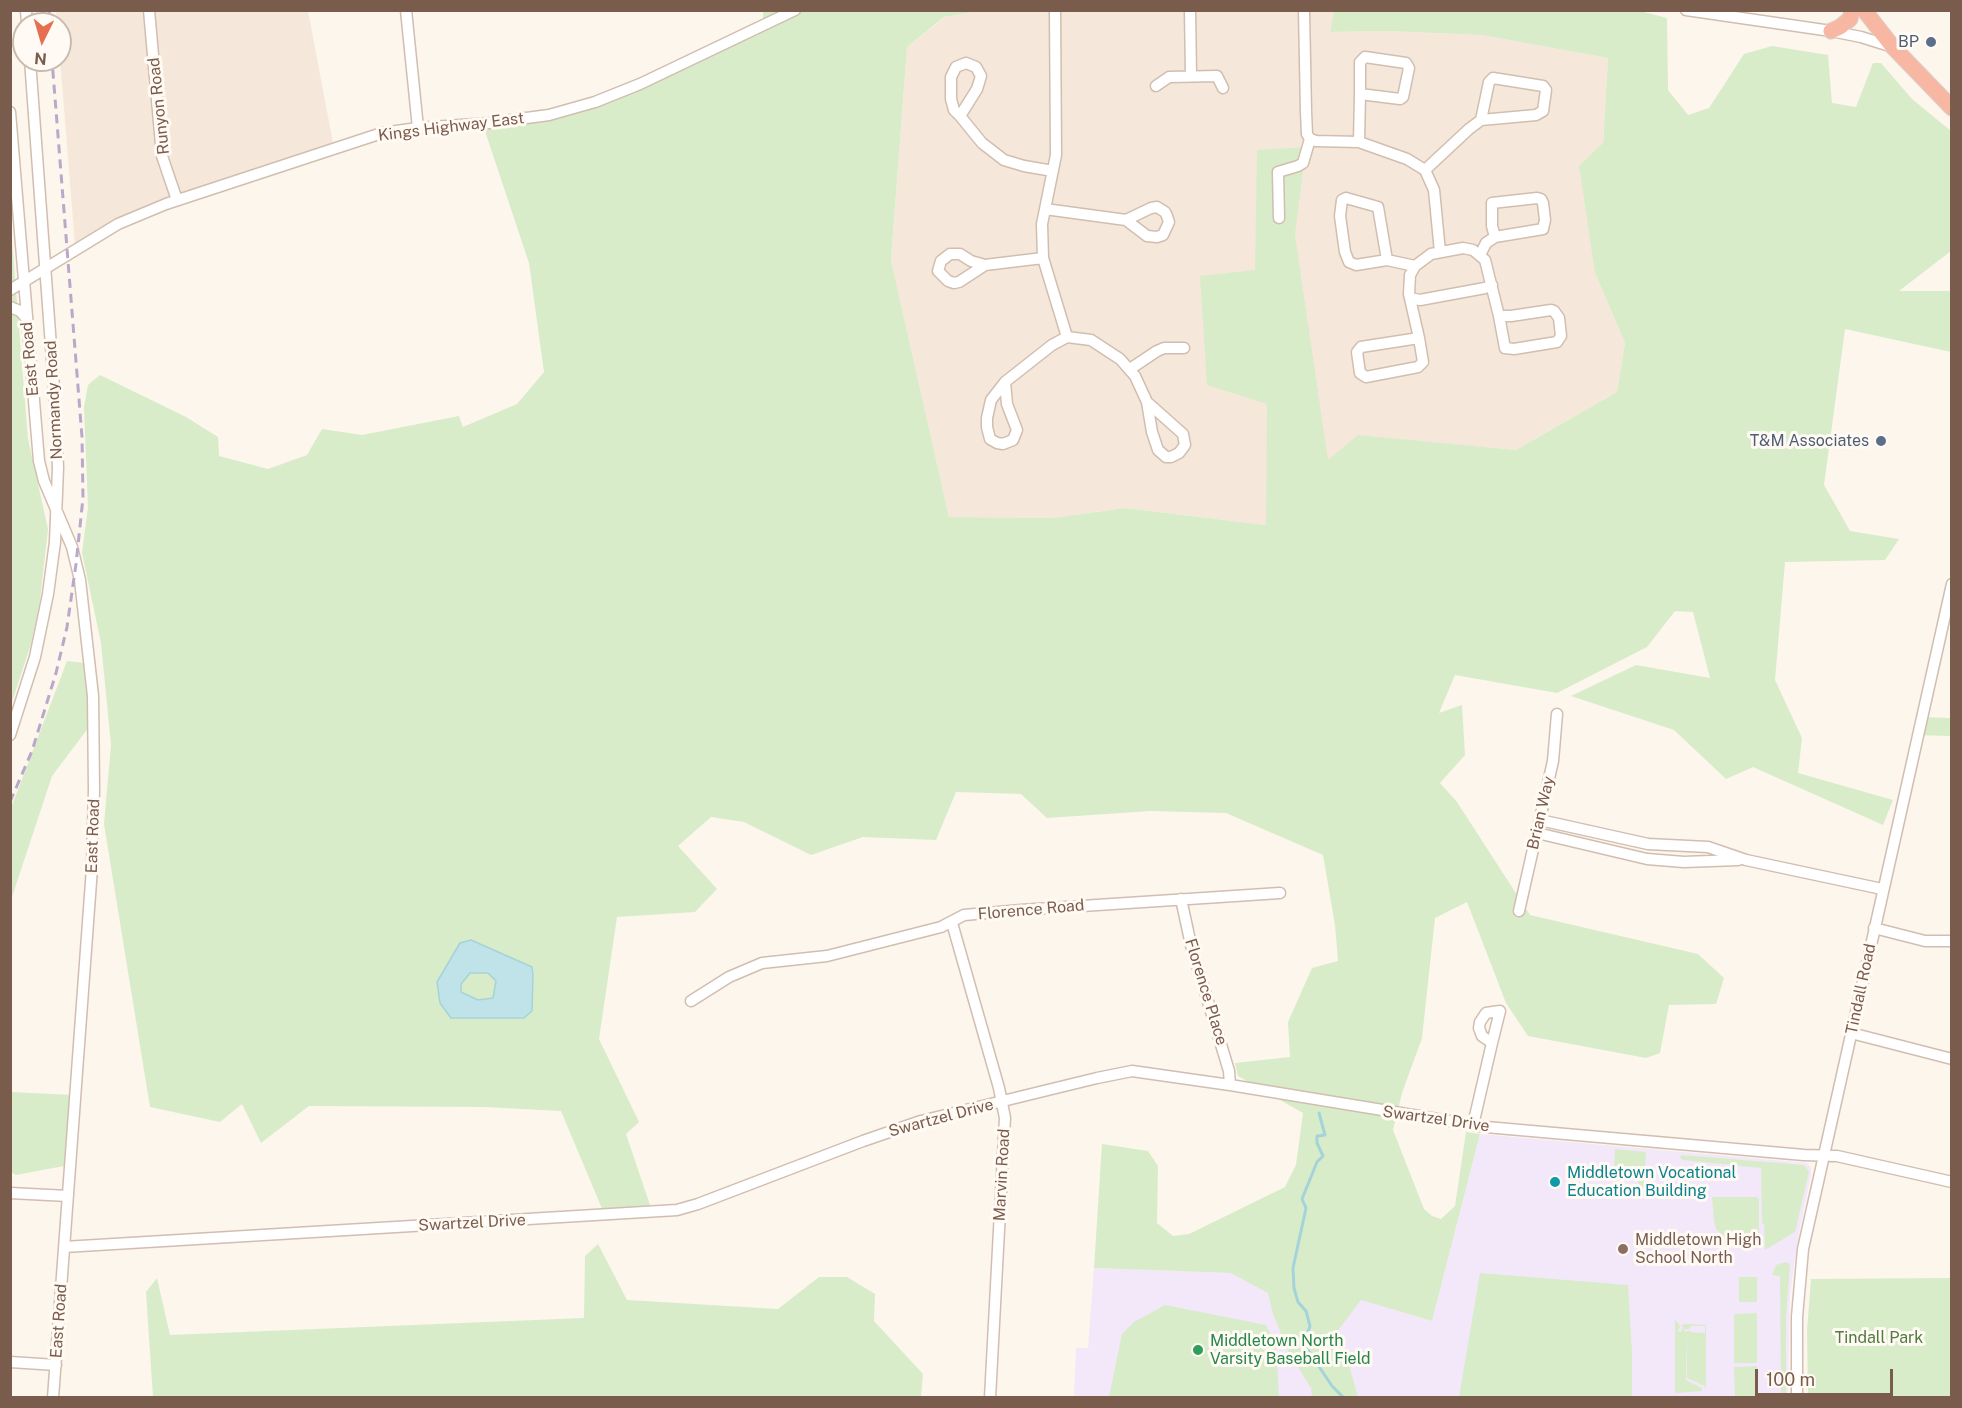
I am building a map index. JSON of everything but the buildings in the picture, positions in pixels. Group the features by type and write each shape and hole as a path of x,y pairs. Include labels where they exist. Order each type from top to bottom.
{"highway":[{"path":"1831,31 1850,20 1852,10"},
{"path":"1864,10 1893,47 1948,106"}],"street":[{"name":"Runyon Road","path":"149,10 162,156 177,201"},
{"path":"406,10 418,128"},
{"name":"Kings Highway East","path":"10,290 118,224 177,201 362,139 418,128 489,123 549,115 595,102 640,84 795,10"},
{"path":"1054,10 1056,126 1053,171 1042,224 1042,258 1067,337"},
{"path":"1190,10 1191,75"},
{"path":"1304,10 1307,134 1310,139 1316,141 1359,142 1407,159 1425,170 1434,190 1440,252"},
{"path":"1306,31 1313,10"},
{"path":"1686,10 1831,31 1893,47"},
{"path":"1359,142 1360,94 1362,58 1380,58 1406,63 1409,68 1403,97 1400,99 1360,94"},
{"path":"960,116 980,83 980,72 971,64 956,66 951,77 951,99 954,110 982,143 1004,160 1053,171"},
{"name":"Normandy Road","path":"10,735 41,632 48,594 57,511 55,401 31,72"},
{"path":"1156,86 1168,77 1191,75 1217,76 1222,88"},
{"path":"1425,170 1481,120 1542,113 1546,90 1541,85 1490,79 1481,120"},
{"name":"East Road","path":"10,112 39,461 44,481 72,547 80,580 93,708 92,868 53,1398"},
{"path":"1279,218 1278,172 1298,166 1303,162 1310,139"},
{"path":"1387,260 1378,207 1357,200 1346,198 1342,200 1340,216 1345,252 1349,262 1356,265 1387,260 1415,266"},
{"path":"1480,255 1486,243 1495,237 1543,228 1545,220 1541,199 1492,203 1492,226 1495,237"},
{"path":"1045,209 1126,220"},
{"path":"1419,338 1358,349 1360,373 1366,377 1418,367 1423,362 1419,338 1410,298 1410,276 1415,266 1423,258 1440,252 1463,248 1473,250 1485,260 1507,350 1557,342 1561,339 1559,318 1554,311 1499,316"},
{"path":"985,265 1042,258"},
{"path":"1410,298 1420,300 1492,285"},
{"path":"10,307 20,311 27,320"},
{"path":"1005,382 1007,404 1017,430 1013,440 1003,444 990,439 987,427 992,400 1005,382 1052,345 1067,337 1083,338 1101,345 1130,369 1147,402 1152,432 1158,450 1166,457 1179,453 1185,445 1184,434 1147,402"},
{"path":"1130,369 1164,348 1184,348"},
{"name":"Tindall Road","path":"1797,1398 1797,1317 1801,1264 1882,889 1952,584"},
{"name":"Brian Way","path":"1519,911 1553,762 1557,714"},
{"path":"1540,820 1612,837 1666,846 1708,847 1746,860 1882,889"},
{"path":"1537,833 1610,851 1665,861 1746,860"},
{"path":"1610,851 1612,837"},
{"path":"1665,861 1666,846"},
{"name":"Florence Road","path":"691,1001 729,977 762,963 827,956 952,923 964,915 1280,893"},
{"name":"Florence Place","path":"1181,899 1191,945 1229,1071 1230,1085"},
{"name":"Marvin Road","path":"952,923 1005,1118 990,1398"},
{"path":"1874,928 1925,941 1952,941"},
{"path":"1851,1034 1952,1059"},
{"path":"1473,1125 1492,1043"},
{"name":"Swartzel Drive","path":"64,1247 677,1210 901,1127 1132,1071 1473,1125 1838,1156 1952,1182"},
{"path":"10,1193 68,1196"},
{"path":"10,1362 56,1365"}],"shaded area":[{"path":"978,10 1334,11 1330,32 1386,31 1482,35 1608,58 1595,273 1625,343 1617,392 1516,450 1358,436 1328,461 1266,525 1125,508 1053,518 949,517 891,260 907,47 945,17"},
{"path":"308,11 334,148 202,191 75,245 61,72 72,72 72,12 56,12"},
{"name":"Middletown High School North","path":"1480,1134 1807,1163 1811,1168 1811,1175 1790,1294 1788,1397 1074,1398 1076,1348 1088,1348 1094,1268 1231,1273 1326,1289 1432,1321"}],"green space":[{"path":"763,11 978,11 944,17 907,47 891,260 949,517 1053,518 1125,508 1266,525 1267,404 1207,385 1200,276 1255,270 1257,150 1306,147 1295,235 1328,460 1358,435 1516,450 1617,392 1625,343 1595,273 1579,166 1603,143 1608,58 1482,35 1386,31 1330,32 1334,11 1640,11 1667,18 1668,90 1688,115 1709,108 1744,54 1772,46 1828,55 1832,103 1856,107 1873,63 1881,63 1912,99 1951,131 1951,251 1899,291 1951,291 1951,352 1845,329 1824,485 1850,531 1899,539 1885,560 1785,562 1775,680 1802,738 1798,773 1893,800 1883,825 1753,767 1726,779 1674,730 1571,696 1636,665 1710,678 1693,612 1675,611 1647,647 1557,693 1455,675 1439,713 1462,705 1465,755 1440,783 1457,802 1530,915 1698,954 1724,978 1716,1004 1669,1005 1660,1053 1646,1058 1528,1036 1506,1003 1467,902 1435,918 1422,1038 1402,1093 1393,1130 1424,1209 1432,1216 1441,1219 1455,1206 1466,1132 1480,1134 1432,1321 1361,1300 1339,1329 1358,1397 1312,1397 1311,1388 1288,1351 1273,1314 1268,1293 1231,1273 1094,1268 1102,1144 1148,1151 1158,1166 1157,1223 1173,1236 1189,1234 1285,1187 1296,1165 1303,1113 1238,1076 1235,1063 1290,1057 1288,1022 1312,968 1338,961 1335,925 1323,855 1226,813 1150,811 1047,818 1021,794 956,792 936,840 863,837 811,855 744,822 711,817 678,846 717,889 695,912 617,917 599,1039 639,1122 626,1134 651,1208 603,1211 561,1111 485,1107 309,1106 261,1143 242,1104 220,1122 150,1107 104,824 111,745 101,643 82,553 88,507 84,407 88,385 100,375 186,417 218,437 219,456 268,469 307,455 322,429 362,435 459,416 463,427 517,404 544,372 529,263 483,125 580,104 763,27"},
{"path":"10,215 28,439 48,529 40,600 31,644 11,705"},
{"path":"67,661 85,663 89,727 52,776 11,900 11,808"},
{"path":"1919,717 1951,718 1951,736 1915,735"},
{"path":"10,1092 73,1095 69,1165 16,1175 11,1172"},
{"path":"1615,1149 1646,1152 1643,1197 1637,1197 1639,1176 1635,1175 1632,1167 1614,1166"},
{"path":"1681,1155 1804,1165 1809,1172 1795,1232 1765,1250 1761,1168 1683,1160 1680,1158"},
{"path":"1712,1197 1757,1197 1759,1200 1759,1243 1721,1243 1721,1234 1716,1229 1714,1221"},
{"path":"598,1244 627,1300 778,1309 819,1277 847,1277 875,1294 874,1321 923,1374 921,1397 153,1397 146,1292 157,1278 170,1335 584,1318 585,1256"},
{"path":"1785,1262 1790,1264 1786,1318 1786,1397 1781,1398 1780,1276 1772,1275 1776,1265"},
{"path":"1480,1273 1628,1285 1632,1397 1459,1397"},
{"path":"1739,1277 1757,1277 1757,1302 1739,1302"},
{"name":"Tindall Park","path":"1951,1278 1951,1397 1808,1397 1807,1330 1811,1279"},
{"name":"Middletown North Varsity Baseball Field","path":"1165,1305 1266,1325 1276,1345 1279,1397 1109,1397 1122,1334 1134,1322"},
{"path":"1757,1313 1757,1363 1734,1363 1734,1314"},
{"path":"1675,1319 1680,1326 1678,1331 1681,1332 1682,1327 1686,1333 1686,1380 1702,1388 1702,1391 1675,1393"},
{"path":"1681,1325 1706,1325 1706,1391 1705,1386 1687,1378 1686,1332 1690,1330 1690,1332 1705,1333 1705,1326 1690,1326 1685,1330"},
{"path":"1757,1366 1758,1397 1735,1397 1734,1367"}],"water":[{"path":"471,940 532,967 532,1011 524,1018 451,1018 440,1003 437,982 460,943","holes":["470,973 488,973 496,981 493,998 478,1000 461,992 461,984"]}],"waterway":[{"path":"1319,1113 1325,1135 1317,1136 1317,1143 1323,1156 1317,1162 1302,1199 1306,1208 1293,1268 1294,1288 1298,1302 1306,1311 1310,1326 1304,1344 1332,1386 1344,1398"}],"railway":[{"path":"10,802 32,751 56,673 67,627 83,498 82,437 53,72"}],"place":[{"name":"BP","path":"1931,42"},
{"name":"T&M Associates","path":"1881,441"},
{"name":"Middletown Vocational Education Building","path":"1555,1182"},
{"name":"Middletown High School North","path":"1623,1249"},
{"name":"Middletown North Varsity Baseball Field","path":"1198,1350"}]}
